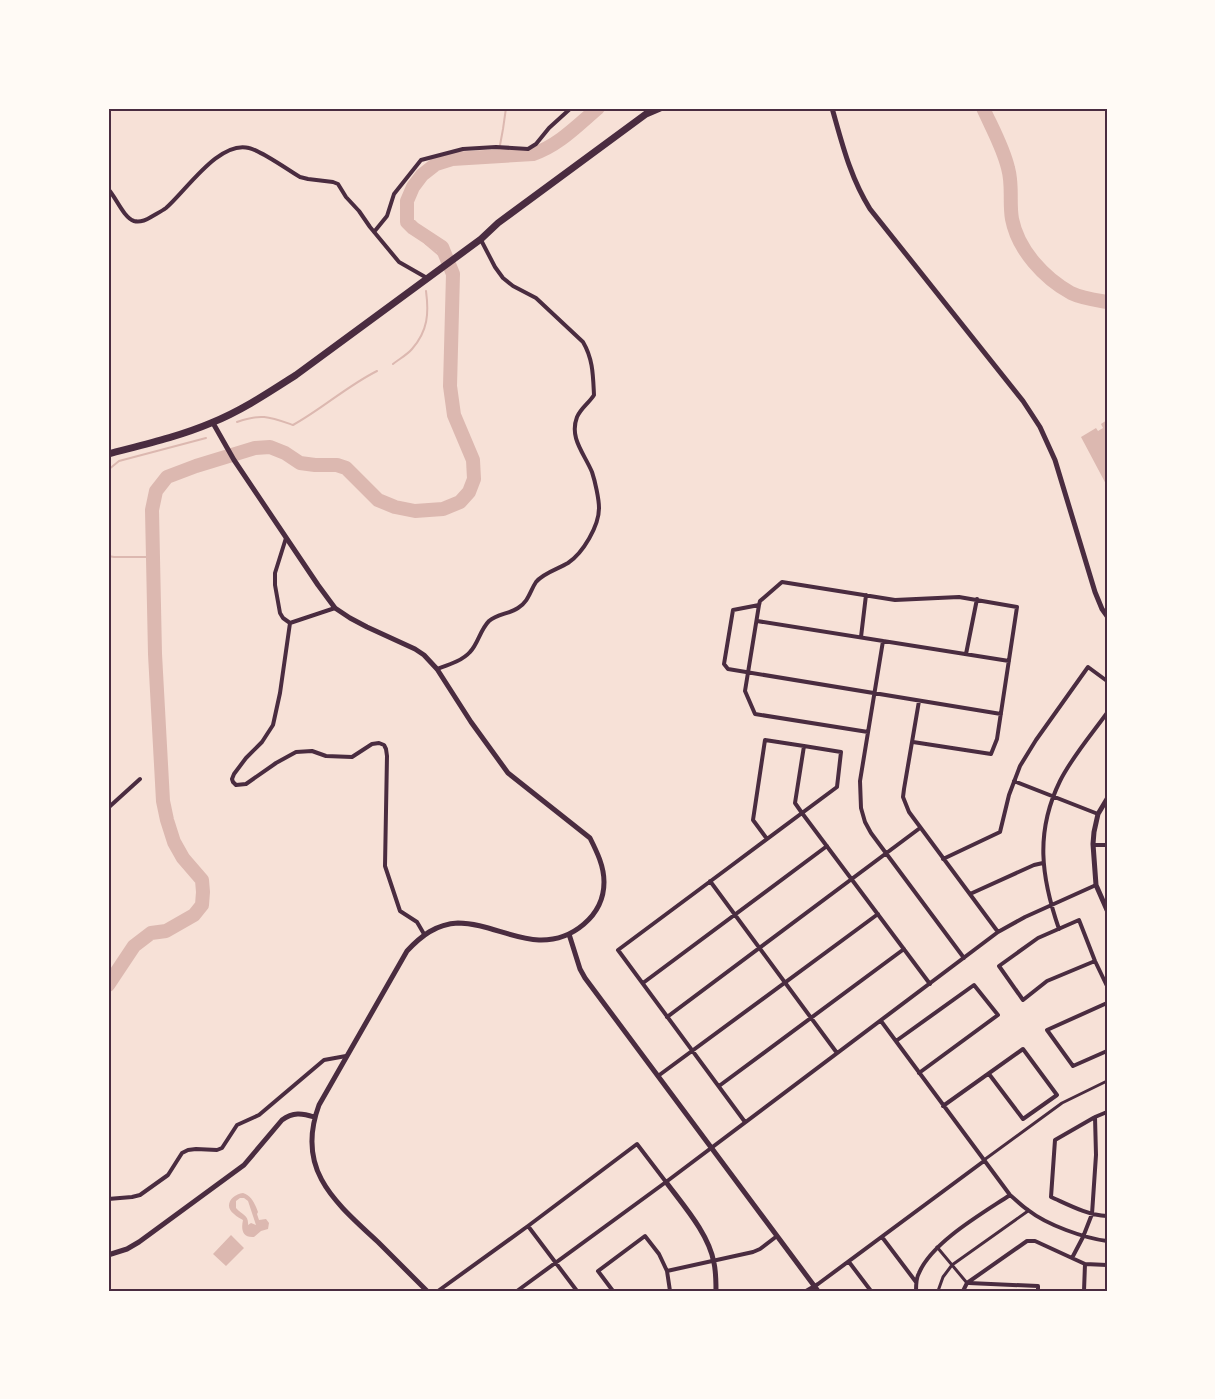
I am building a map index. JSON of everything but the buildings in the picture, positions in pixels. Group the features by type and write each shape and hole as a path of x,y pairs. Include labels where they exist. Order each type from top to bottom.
{"highway":[{"path":"108,454 213,423 296,375 481,239 543,189 646,114 660,108"}],"street":[{"path":"374,232 387,216 394,194 421,160 463,149 504,147 528,149 572,108"},
{"path":"832,108 849,167 870,209 1023,401 1040,427 1055,460 1095,592 1107,616"},
{"path":"108,189 129,217 134,221 143,221 164,210 203,170 223,154 235,148 248,148 300,177 338,184 346,197 399,261 427,278"},
{"path":"437,669 471,652 490,620 520,607 528,599 537,581 575,557 593,530 598,511 593,475 575,436 575,426 580,411 594,395 593,367 588,350 583,342 536,298 503,278 481,239"},
{"path":"213,423 234,460 335,608 350,618 424,655 437,669 471,722 508,773 590,838 597,851 603,873 604,884 595,914 569,934 541,940 472,924 458,923 435,928 424,934 407,951 318,1105 311,1136 312,1152 316,1170 326,1189 427,1291"},
{"path":"286,538 275,573 275,585 280,613 290,623"},
{"path":"868,732 754,714 746,691 759,605 760,601 782,582 895,600 959,597 1017,607 997,739 991,754 913,742"},
{"path":"861,637 866,595"},
{"path":"966,654 977,599"},
{"path":"759,605 733,610 724,664 728,669 1001,714"},
{"path":"290,623 335,608"},
{"path":"757,621 1009,661"},
{"path":"290,623 273,725 262,742 234,774 232,782 236,785 246,784 296,752 312,751 332,757 352,757 372,744 384,745 387,756 385,866 400,911 417,922 424,934"},
{"path":"883,641 860,781 861,808 871,833 964,958"},
{"path":"943,859 1000,832 1014,781 1020,766 1036,740 1088,667 1107,681"},
{"path":"919,700 903,797 905,805 998,932"},
{"path":"1059,928 1046,885 1043,863 1043,837 1047,818 1053,796 1061,780 1107,713"},
{"path":"745,1122 618,950 837,787 842,752 765,740 753,820 767,839"},
{"path":"804,746 795,802 930,984"},
{"path":"108,808 140,780"},
{"path":"1014,781 1098,814"},
{"path":"1107,799 1098,814 1092,844 1096,885 1107,910"},
{"path":"667,1017 920,828"},
{"path":"1092,844 1107,845"},
{"path":"643,983 827,846"},
{"path":"970,894 1043,863"},
{"path":"710,881 837,1053"},
{"path":"517,1291 998,932 1025,916 1096,885"},
{"path":"658,1076 878,914"},
{"path":"1095,961 1047,981 1023,1000 999,966 1038,938 1079,920 1107,986"},
{"path":"569,934 585,978 816,1289"},
{"path":"719,1086 904,949"},
{"path":"896,1041 974,985 998,1015 919,1073"},
{"path":"1107,1003 1047,1030 1073,1065 1107,1051"},
{"path":"881,1021 1010,1195 1043,1219 1083,1237 1107,1241"},
{"path":"943,1106 1023,1049 1057,1095 1023,1119 989,1074"},
{"path":"108,1199 140,1195 168,1175 182,1153 188,1150 222,1148 237,1125 259,1115 324,1060 346,1056"},
{"path":"806,1291 816,1289 1062,1102 1107,1081"},
{"path":"1107,1112 1055,1140 1051,1197 1092,1214 1107,1216"},
{"path":"108,1255 127,1249 139,1242 243,1165 282,1120 288,1116 303,1113 314,1117"},
{"path":"1072,1258 1092,1214 1096,1155 1095,1117"},
{"path":"438,1291 637,1144 697,1225 714,1261 716,1291"},
{"path":"916,1291 918,1273 933,1251 1010,1195"},
{"path":"938,1291 943,1277 952,1265 1028,1210"},
{"path":"528,1226 577,1291"},
{"path":"613,1291 598,1271 645,1236 659,1254 667,1271 670,1291"},
{"path":"667,1271 753,1252 777,1236"},
{"path":"882,1237 916,1282"},
{"path":"963,1291 968,1283 1027,1241 1035,1241 1085,1264 1107,1265"},
{"path":"938,1248 968,1283 1038,1286 1038,1291"},
{"path":"849,1262 871,1291"},
{"path":"1084,1291 1085,1264"}],"shaded area":[{"path":"1107,420 1107,486 1081,437 1096,428 1098,431 1103,428 1101,424"},
{"path":"239,1194 246,1194 251,1198 259,1220 266,1219 269,1223 268,1229 254,1237 245,1234 242,1230 243,1220 229,1207 232,1198","holes":["244,1198 248,1201 256,1225 251,1223 248,1225 246,1217 236,1208 236,1201"]},
{"path":"231,1235 244,1248 226,1266 213,1254"}],"waterway":[{"path":"498,156 506,108"},
{"path":"108,985 134,946 151,933 166,931 194,915 202,905 202,880 183,858 174,842 163,801 155,654 152,510 156,491 167,477 255,448 270,447 300,463 337,465 346,468 378,500 395,507 415,511 443,509 460,502 469,492 474,479 473,460 454,415 450,386 453,274 442,247 407,222 407,201 422,175 436,164 452,159 533,154 559,140 598,108"},
{"path":"983,108 1006,160 1010,181 1012,219 1026,252 1042,271 1061,287 1084,298 1107,302"},
{"path":"413,228 439,255"},
{"path":"393,364 410,351 424,329 427,314 426,291"},
{"path":"237,422 265,417 293,425 377,371"},
{"path":"108,470 119,461 206,438"},
{"path":"108,556 153,557"}]}
